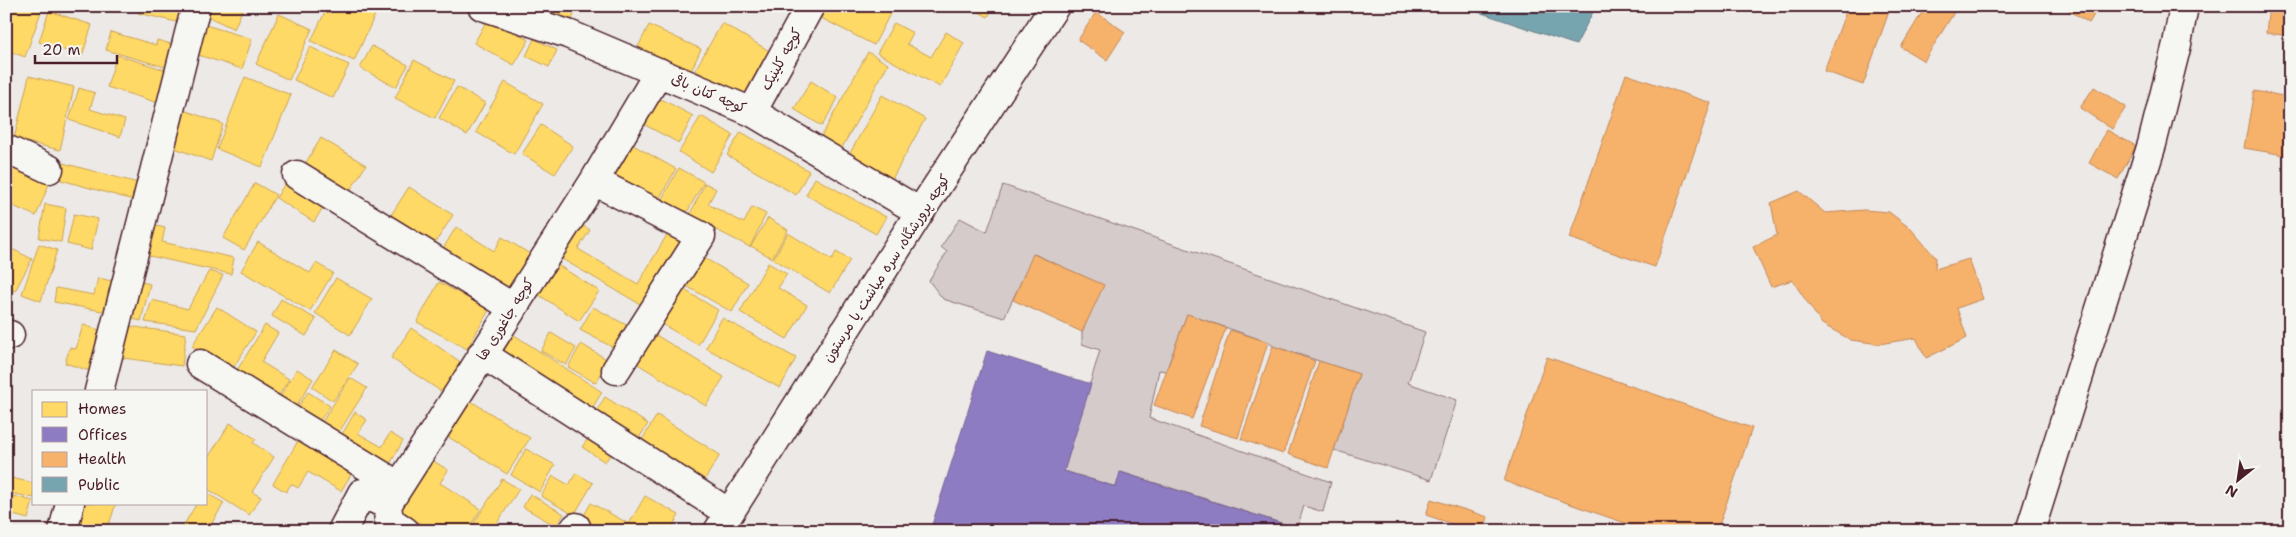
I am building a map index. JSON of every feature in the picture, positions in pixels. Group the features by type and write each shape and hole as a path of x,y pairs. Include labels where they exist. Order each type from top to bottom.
{"street":[{"path":"99,390 196,6"},
{"name":"کوچه کتان بافی","path":"482,6 568,34 752,112 920,212"},
{"name":"کوچه کلینیک","path":"752,112 810,6"},
{"name":"کوچه پرورشگاه، سره میاشت یا مرستون","path":"723,522 920,212 1056,6"},
{"path":"2030,531 2152,144 2178,44 2184,6"},
{"name":"کوچه جاغوری ها","path":"393,495 594,181 659,72"},
{"path":"6,149 49,169"},
{"path":"297,175 512,307"},
{"path":"594,181 701,236 616,370"},
{"path":"482,354 723,522"},
{"path":"200,364 393,495"},
{"path":"342,531 362,493 393,495"},
{"path":"393,495 389,520 406,531"},
{"path":"63,531 70,504"}],"shaded area":[{"path":"1003,185 1425,332 1408,383 1457,400 1431,480 1334,450 1359,374 1273,346 1268,342 1187,314 1166,371 1159,370 1149,418 1331,482 1323,512 1304,506 1297,528 1121,472 1116,487 1064,471 1100,350 1082,344 1082,332 1103,285 1034,254 1004,318 943,299 929,281 947,252 941,247 960,218 987,232"}],"building: Homes":[{"path":"6,6 43,6 25,57 6,50"},
{"path":"140,6 185,6 181,23 138,13"},
{"path":"199,6 244,6 234,29 197,11"},
{"path":"328,6 379,6 354,61 311,41"},
{"path":"529,6 578,6 567,30 527,11"},
{"path":"828,6 894,6 874,45 821,18"},
{"path":"968,6 994,6 988,17"},
{"path":"49,11 92,25 82,56 39,42"},
{"path":"279,14 312,29 289,80 256,64"},
{"path":"489,17 529,40 514,65 474,43"},
{"path":"199,23 252,39 242,69 189,52"},
{"path":"722,23 776,55 748,102 695,70"},
{"path":"894,23 913,33 907,44 931,57 946,32 964,43 940,87 877,53"},
{"path":"649,25 701,49 691,71 638,47"},
{"path":"111,32 156,45 157,40 178,46 172,69 106,50"},
{"path":"534,39 557,50 549,67 526,56"},
{"path":"372,46 408,65 396,87 360,68"},
{"path":"310,47 349,65 333,98 294,80"},
{"path":"868,52 888,64 838,155 817,144"},
{"path":"117,55 172,72 162,104 107,87"},
{"path":"414,60 454,81 435,118 395,98"},
{"path":"29,76 74,87 60,150 14,139"},
{"path":"245,77 291,95 262,167 217,149"},
{"path":"811,81 838,98 822,126 794,109"},
{"path":"505,82 543,104 514,154 476,132"},
{"path":"457,87 485,103 467,135 439,118"},
{"path":"79,88 95,93 90,109 125,120 120,137 69,120"},
{"path":"882,95 925,119 892,179 849,155"},
{"path":"659,98 693,116 679,143 645,125"},
{"path":"178,108 223,124 211,161 166,145"},
{"path":"701,116 733,135 711,172 679,152"},
{"path":"541,125 573,146 555,174 522,154"},
{"path":"741,132 809,171 796,195 727,155"},
{"path":"321,138 366,165 345,199 300,172"},
{"path":"633,145 676,169 655,206 612,181"},
{"path":"6,160 51,179 36,216 6,203"},
{"path":"59,162 138,183 133,200 54,178"},
{"path":"679,168 704,182 685,216 660,202"},
{"path":"815,178 886,217 876,234 806,195"},
{"path":"287,180 325,204 314,222 276,198"},
{"path":"255,183 276,195 244,250 223,238"},
{"path":"705,183 716,189 708,204 744,223 752,207 766,214 750,247 689,216"},
{"path":"409,187 453,215 430,251 386,223"},
{"path":"45,204 66,208 61,242 39,238"},
{"path":"74,214 98,219 91,250 67,244"},
{"path":"768,218 788,230 772,258 751,246"},
{"path":"577,222 590,230 578,249 638,284 671,228 686,237 645,307 557,256"},
{"path":"148,224 165,228 162,242 234,258 231,274 141,254"},
{"path":"456,227 494,251 502,237 530,254 503,297 438,257"},
{"path":"788,233 832,260 836,252 850,260 830,293 773,259"},
{"path":"258,242 310,273 316,263 333,273 310,311 241,271"},
{"path":"39,244 57,250 41,301 22,294"},
{"path":"6,246 32,259 15,291 6,287"},
{"path":"697,254 748,283 732,312 681,283"},
{"path":"553,262 599,291 579,321 533,291"},
{"path":"768,263 787,274 778,288 807,305 787,339 740,312"},
{"path":"209,271 223,275 196,329 145,322 152,300 188,309"},
{"path":"98,278 112,281 107,312 54,302 56,288 94,295"},
{"path":"336,278 372,299 350,335 315,313"},
{"path":"131,279 150,284 141,321 121,316"},
{"path":"439,282 489,310 467,349 417,322"},
{"path":"676,285 718,310 698,345 655,320"},
{"path":"281,299 316,319 306,336 272,316"},
{"path":"217,307 256,332 231,371 192,346"},
{"path":"593,307 630,327 618,350 580,330"},
{"path":"722,318 796,358 780,388 706,348"},
{"path":"83,325 103,331 90,371 65,363 70,347 76,349"},
{"path":"120,325 186,334 182,366 116,357"},
{"path":"265,325 278,333 261,362 289,379 278,397 236,372"},
{"path":"411,328 462,363 442,392 391,358"},
{"path":"505,329 602,392 588,415 490,352"},
{"path":"646,329 724,377 706,406 628,358"},
{"path":"551,333 576,348 566,365 541,351"},
{"path":"581,344 608,360 596,383 568,367"},
{"path":"336,350 358,364 333,401 312,387"},
{"path":"297,369 313,379 291,415 275,405"},
{"path":"350,378 367,388 334,440 317,430"},
{"path":"308,392 330,406 313,430 292,416"},
{"path":"461,395 530,438 507,474 439,431"},
{"path":"605,397 648,424 635,444 593,417"},
{"path":"355,412 367,420 358,433 382,447 390,433 403,441 386,471 337,443"},
{"path":"657,415 720,455 700,487 637,448"},
{"path":"230,423 256,439 253,443 274,457 252,492 261,497 249,515 208,489 208,458"},
{"path":"592,433 615,448 605,462 582,447"},
{"path":"302,434 356,466 341,491 308,472 298,488 291,484 286,492 273,484"},
{"path":"526,449 555,465 540,492 511,475"},
{"path":"427,457 448,470 440,483 481,509 467,531 432,531 395,508"},
{"path":"576,473 593,483 574,515 541,496 553,476 569,485"},
{"path":"6,477 32,483 32,498 6,492"},
{"path":"502,479 519,489 492,531 469,531"},
{"path":"6,494 32,501 28,519 6,513"},
{"path":"208,494 224,503 207,531 186,531 182,528 196,504 208,504"},
{"path":"530,494 564,514 556,526 523,507"},
{"path":"645,496 679,515 670,531 591,531 579,524 591,503 629,524"},
{"path":"77,504 116,504 107,531 68,531"}],"building: Offices":[{"path":"987,351 1091,384 1064,471 1116,487 1120,472 1305,531 930,531"}],"building: Health":[{"path":"1848,6 1891,6 1863,85 1824,71"},
{"path":"1926,6 1958,6 1924,61 1901,47"},
{"path":"2062,6 2099,6 2089,23"},
{"path":"2269,6 2290,6 2290,36 2266,33"},
{"path":"1096,12 1125,32 1107,60 1078,40"},
{"path":"1626,74 1711,103 1655,267 1569,238"},
{"path":"2094,87 2126,107 2112,129 2080,108"},
{"path":"2254,91 2290,97 2290,156 2244,148"},
{"path":"2107,130 2136,146 2118,179 2089,163"},
{"path":"1799,191 1825,213 1864,210 1889,212 1911,229 1936,258 1935,269 1969,259 1983,299 1957,308 1967,338 1926,358 1916,338 1879,344 1851,340 1822,324 1792,280 1771,287 1753,247 1777,235 1771,203"},
{"path":"1033,254 1104,285 1082,332 1013,300"},
{"path":"1187,314 1226,328 1192,419 1154,405"},
{"path":"1230,330 1268,342 1238,438 1199,426"},
{"path":"1273,346 1315,361 1283,454 1241,439"},
{"path":"1547,357 1752,428 1717,531 1648,531 1504,481"},
{"path":"1319,361 1359,374 1328,468 1288,454"},
{"path":"1431,499 1488,517 1484,531 1473,531 1426,515"}],"building: Public":[{"path":"1461,6 1596,6 1576,45"}]}
